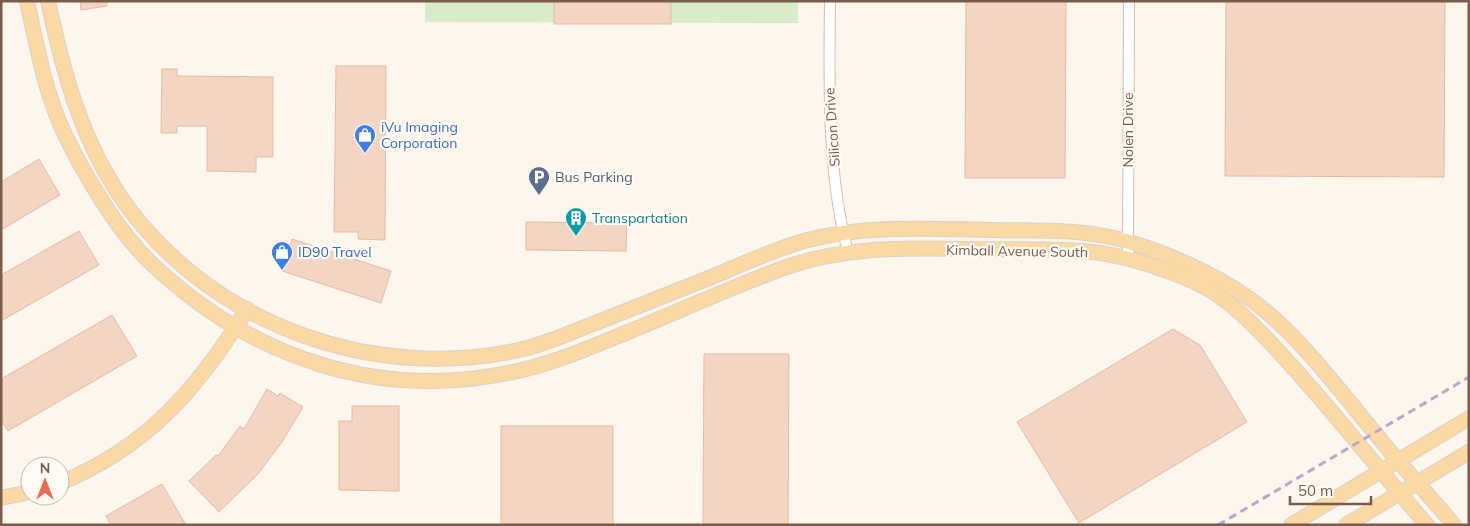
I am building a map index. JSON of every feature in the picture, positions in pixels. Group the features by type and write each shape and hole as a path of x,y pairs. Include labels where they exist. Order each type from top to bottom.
{"main road":[{"name":"Kimball Avenue South","path":"28,1 50,98 64,133 99,196 150,262 235,328 283,352 339,370 414,381 448,380 514,372 585,350 783,269 848,252 889,248 1092,252 1128,259 1194,281 1245,316 1300,375 1427,525"},
{"name":"Kimball Avenue South","path":"48,1 69,92 82,125 130,210 181,263 247,309 276,325 334,346 363,354 397,358 466,359 523,350 609,318 776,250 842,232 934,229 1056,231 1128,241 1189,263 1256,304 1282,326 1454,525"},
{"path":"99,196 116,187"},
{"path":"646,303 656,321"},
{"path":"1245,316 1256,304"},
{"path":"70,478 109,460 145,435 191,391 247,309"},
{"path":"447,359 448,380"},
{"path":"1291,525 1469,418"},
{"path":"1346,525 1469,452"},
{"path":"1,498 20,494"}],"street":[{"name":"Silicon Drive","path":"830,1 830,117 842,232 848,252"},
{"name":"Nolen Drive","path":"1128,259 1129,1"}],"green space":[{"path":"425,1 798,1 798,23 425,22"}],"building":[{"path":"80,1 107,1 107,6 81,10"},
{"path":"554,1 671,1 671,24 554,24"},
{"path":"966,1 1066,1 1065,178 965,178"},
{"path":"1226,1 1445,1 1444,177 1225,176"},
{"path":"336,66 386,66 385,240 358,239 358,232 334,232"},
{"path":"162,69 177,69 177,76 273,77 273,157 256,157 256,172 207,171 207,126 177,126 177,133 161,133"},
{"path":"39,159 60,195 1,230 1,182"},
{"name":"Transpartation","path":"526,222 627,223 626,251 526,250"},
{"path":"79,231 99,265 1,321 1,275"},
{"path":"292,239 391,271 381,303 282,271"},
{"path":"112,315 137,356 8,431 1,420 1,379"},
{"path":"1173,329 1200,345 1247,422 1079,523 1017,422"},
{"path":"704,354 789,354 788,525 703,525"},
{"path":"267,389 278,396 280,393 303,407 282,442 258,474 219,512 189,481 216,455 218,456 240,426 244,429"},
{"path":"352,406 399,406 399,491 339,490 339,421 352,421"},
{"path":"501,426 613,426 613,525 501,525"},
{"path":"162,484 186,525 111,525 106,516"}],"railway":[{"path":"1218,525 1469,377"}],"place":[{"name":"iVu Imaging Corporation","path":"365,154"},
{"name":"Bus Parking","path":"539,196"},
{"name":"Transpartation","path":"576,237"},
{"name":"ID90 Travel","path":"282,271"}]}
